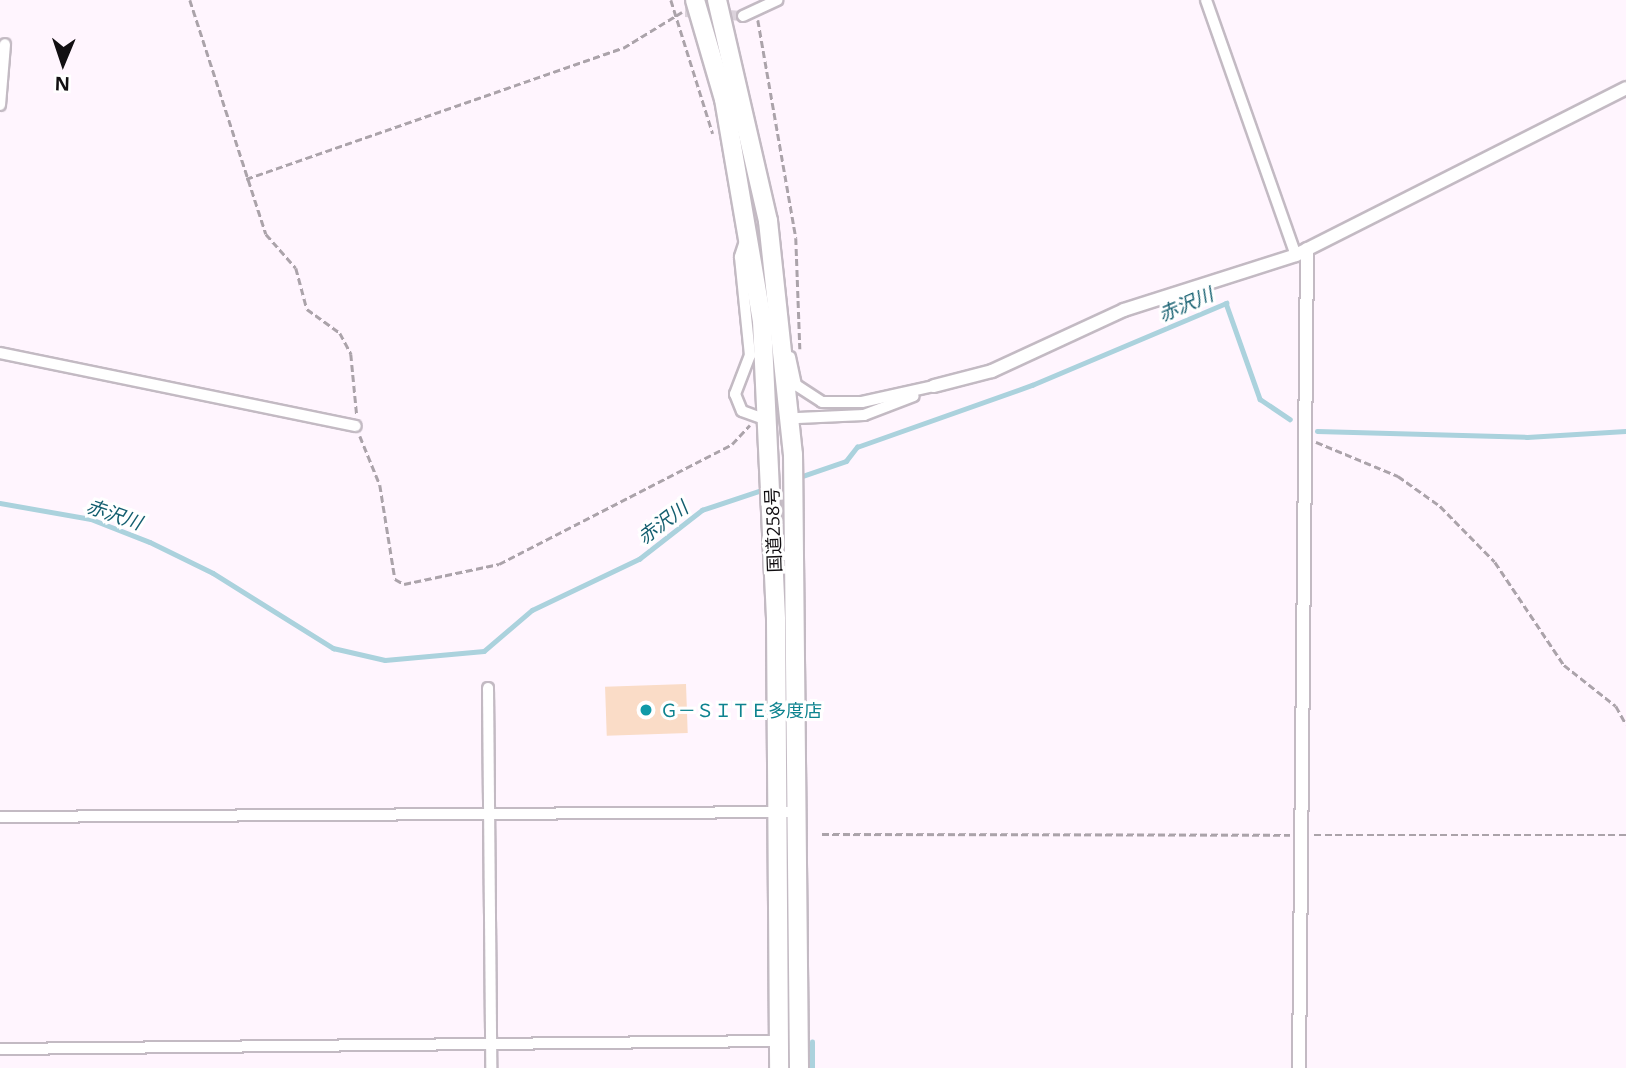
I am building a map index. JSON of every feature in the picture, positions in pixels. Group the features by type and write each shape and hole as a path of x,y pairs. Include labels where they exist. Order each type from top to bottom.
{"highway":[{"name":"国道258号","path":"717,0 744,96 782,320 793,454 799,1068"},
{"name":"国道258号","path":"690,6 724,99 750,231 772,455 779,1068"}],"street":[{"path":"743,16 757,14 778,0"},
{"path":"1206,0 1301,252 1303,438 1300,1068"},
{"path":"0,104 5,44"},
{"path":"782,320 796,385 811,399 862,402 992,371 1124,310 1301,252 1626,88"},
{"path":"750,231 740,257 750,355 736,394 752,418 764,419"},
{"path":"0,353 356,426"},
{"path":"798,418 864,415 934,386"},
{"path":"488,688 491,1068"},
{"path":"0,817 797,812"},
{"path":"0,1049 779,1041"}],"path":[{"path":"190,0 266,234 296,268 307,309 340,333 351,354 356,426 380,485 396,579 404,584 448,580 523,553 732,444 748,433 752,418"},
{"path":"671,0 715,142"},
{"path":"246,179 623,48 690,6"},
{"path":"757,14 796,238 800,363"},
{"path":"1303,438 1398,476 1440,506 1495,562 1564,665 1616,706 1626,724"},
{"path":"822,834 1626,835"}],"building":[{"name":"Ｇ－ＳＩＴＥ多度店","path":"686,684 688,733 607,736 605,687"}],"waterway":[{"name":"赤沢川","path":"797,478 846,461 857,447 1032,385 1226,303 1260,399 1290,419"},
{"name":"赤沢川","path":"1317,431 1527,437 1626,431"},
{"name":"赤沢川","path":"0,503 91,519 150,542 213,573 333,648 385,660 484,651 532,610 639,559 702,510 765,489"},
{"path":"812,1042 812,1068"}],"tunnel":[{"path":"685,12 743,16"}],"place":[{"name":"Ｇ－ＳＩＴＥ多度店","path":"646,710"}]}
